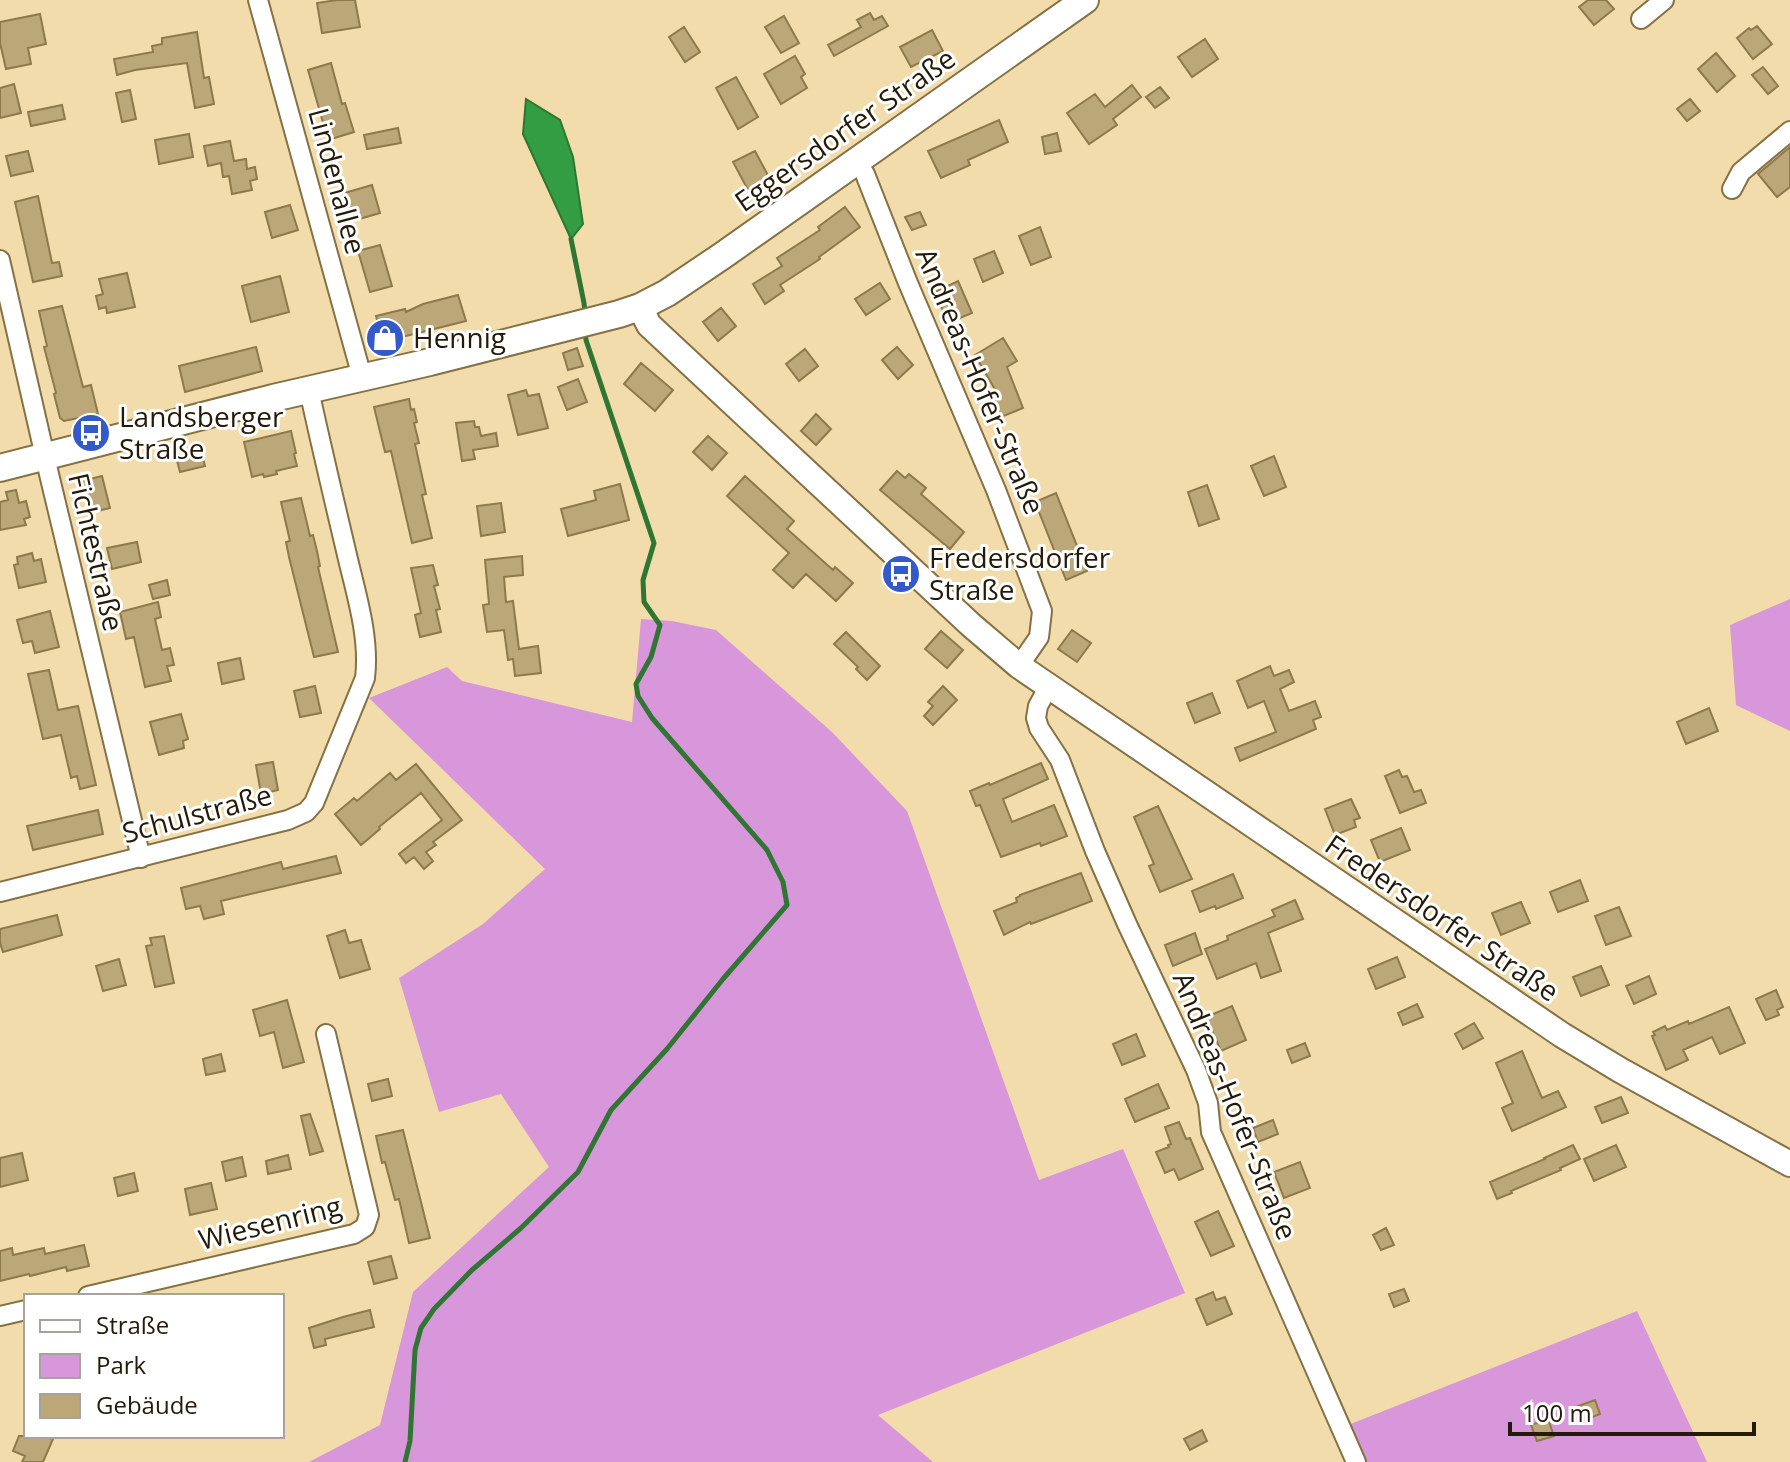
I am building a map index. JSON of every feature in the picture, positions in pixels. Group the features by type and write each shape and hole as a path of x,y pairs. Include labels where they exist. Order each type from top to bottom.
{"main road":[{"name":"Eggersdorfer Straße","path":"640,307 678,286 1085,0"},
{"path":"0,468 585,324 640,307"}],"street":[{"name":"Lindenallee","path":"258,0 362,377"},
{"path":"1641,19 1664,0"},
{"path":"1732,189 1741,172 1790,131"},
{"name":"Andreas-Hofer-Straße","path":"856,161 865,174 996,490 1042,611 1039,637 1019,666"},
{"name":"Fichtestraße","path":"0,260 141,858"},
{"name":"Fredersdorfer Straße","path":"640,307 649,325 1019,666 1540,1021 1620,1070 1790,1164"},
{"name":"Schulstraße","path":"0,892 288,820 306,812 314,803 365,678 365,640 309,390"},
{"name":"Andreas-Hofer-Straße","path":"1049,686 1038,706 1036,718 1039,728 1060,760 1127,924 1196,1070 1208,1103 1211,1132 1356,1462"},
{"name":"Wiesenring","path":"97,1294 354,1234 365,1227 369,1215 326,1034"},
{"path":"0,1316 24,1310"}],"green space":[{"path":"1790,599 1790,731 1736,705 1730,625"},
{"path":"641,619 672,621 716,630 832,732 907,811 1039,1180 1123,1149 1185,1293 878,1415 933,1462 309,1462 380,1425 413,1292 549,1167 501,1094 439,1112 399,978 483,924 545,869 369,698 447,667 462,681 632,722"},
{"path":"1637,1311 1707,1462 1366,1462 1348,1425"}],"shaded area":[{"path":"526,99 560,120 573,157 583,224 571,239 523,134"}],"building":[{"path":"355,0 360,27 322,33 317,3"},
{"path":"1588,0 1606,0 1614,9 1594,25 1579,7"},
{"path":"870,13 874,20 882,16 888,26 834,56 828,45 861,27 857,20"},
{"path":"40,14 46,44 28,48 31,64 6,69 0,43 0,22"},
{"path":"784,16 799,43 781,53 765,27"},
{"path":"1757,26 1772,44 1753,59 1737,38 1749,28 1751,30"},
{"path":"684,27 700,52 685,62 669,37"},
{"path":"932,30 943,51 911,67 900,47"},
{"path":"197,32 204,78 209,77 214,104 195,108 187,63 117,75 114,59 153,52 152,46 162,44 162,38"},
{"path":"1205,39 1218,59 1192,77 1178,57"},
{"path":"1716,53 1735,76 1717,92 1698,69"},
{"path":"795,56 805,74 801,77 807,88 781,104 764,74"},
{"path":"331,63 342,104 345,103 354,132 328,140 308,70"},
{"path":"1763,67 1778,86 1768,94 1752,75"},
{"path":"736,77 758,117 738,129 716,88"},
{"path":"14,84 21,113 0,118 0,88"},
{"path":"1132,85 1141,97 1113,119 1117,125 1089,144 1067,113 1095,94 1105,107"},
{"path":"1160,87 1169,98 1155,108 1146,97"},
{"path":"130,90 136,119 122,122 116,93"},
{"path":"1690,99 1700,111 1687,121 1677,109"},
{"path":"62,105 65,119 31,126 28,112"},
{"path":"999,120 1008,142 968,160 970,165 941,178 928,151"},
{"path":"398,128 401,143 367,149 364,135"},
{"path":"1057,133 1061,151 1045,154 1042,137"},
{"path":"189,134 193,157 159,164 155,140"},
{"path":"230,141 234,161 246,159 247,169 255,167 257,179 250,181 252,190 232,194 229,176 223,177 221,163 208,166 204,146"},
{"path":"1790,147 1790,187 1777,197 1758,174"},
{"path":"28,151 33,171 11,176 6,156"},
{"path":"755,151 770,179 748,190 733,162"},
{"path":"372,185 380,213 349,222 341,194"},
{"path":"38,196 52,263 59,262 62,276 33,282 15,202"},
{"path":"290,205 298,230 272,238 265,212"},
{"path":"845,207 860,227 820,259 780,285 784,291 765,304 753,284 782,266 777,258 820,230 818,227"},
{"path":"920,212 926,225 912,230 905,217"},
{"path":"1040,227 1051,257 1031,265 1019,236"},
{"path":"380,245 392,286 370,292 358,251"},
{"path":"994,251 1003,273 983,282 974,259"},
{"path":"127,273 135,307 107,313 106,307 99,309 96,296 103,294 99,279"},
{"path":"280,276 289,312 251,322 242,286"},
{"path":"958,281 972,313 948,323 935,292"},
{"path":"880,283 890,299 866,315 855,299"},
{"path":"458,295 466,321 386,341 382,338 376,316 405,309 406,312"},
{"path":"62,306 83,387 91,385 98,414 64,421 60,418 54,394 39,311"},
{"path":"721,308 736,326 718,341 703,322"},
{"path":"1003,338 1017,361 1007,367 1023,408 1001,417 992,395 997,393 975,355"},
{"path":"256,347 262,371 185,392 179,366"},
{"path":"897,347 913,365 898,379 882,360"},
{"path":"577,348 583,366 568,370 563,353"},
{"path":"805,349 818,366 799,381 786,364"},
{"path":"641,363 673,390 655,411 624,384"},
{"path":"578,379 587,402 567,410 558,387"},
{"path":"526,390 528,396 539,394 548,428 518,435 508,395"},
{"path":"409,399 417,422 414,423 419,443 415,444 432,538 412,543 391,451 385,452 374,407"},
{"path":"816,414 831,429 816,445 801,431"},
{"path":"474,421 481,436 496,433 498,446 473,450 475,459 462,461 456,423"},
{"path":"291,431 297,466 276,471 277,474 252,477 244,442"},
{"path":"708,436 727,453 712,470 693,452"},
{"path":"200,447 205,466 180,472 175,453"},
{"path":"1274,456 1286,487 1264,496 1251,466"},
{"path":"897,471 905,478 909,474 926,488 921,494 964,532 950,549 880,490"},
{"path":"102,476 110,508 89,513 82,481"},
{"path":"745,476 794,521 787,529 833,570 835,567 853,583 836,601 806,574 793,588 773,570 789,553 727,496"},
{"path":"620,484 629,520 568,536 561,509 596,500 594,491"},
{"path":"1207,485 1219,519 1199,526 1188,492"},
{"path":"16,490 19,503 26,501 30,517 24,519 26,525 0,530 0,502 8,500 6,492"},
{"path":"1056,493 1087,571 1066,580 1035,502"},
{"path":"301,498 317,551 338,652 314,657 289,557 286,542 290,541 281,502"},
{"path":"501,503 505,532 481,536 477,506"},
{"path":"137,542 141,562 112,569 107,548"},
{"path":"32,553 34,561 41,559 46,582 19,588 14,565 18,564 17,557"},
{"path":"522,556 523,575 504,577 506,602 513,601 519,649 538,646 541,673 515,676 513,659 508,660 504,630 487,632 483,605 489,604 485,560"},
{"path":"433,565 438,585 434,586 440,609 436,610 441,632 420,637 415,615 421,613 411,568"},
{"path":"167,580 170,595 153,599 149,585"},
{"path":"158,602 161,617 155,619 162,650 170,648 174,665 167,666 171,681 145,687 134,637 126,639 120,612"},
{"path":"50,611 59,647 35,653 32,641 23,643 17,620"},
{"path":"1072,630 1091,643 1077,662 1058,649"},
{"path":"941,631 963,650 947,668 925,649"},
{"path":"846,632 880,666 867,680 834,644"},
{"path":"240,658 244,679 222,684 218,663"},
{"path":"1270,666 1274,676 1289,670 1294,682 1280,689 1289,711 1315,701 1321,717 1313,720 1316,729 1240,761 1235,748 1276,732 1264,701 1248,708 1237,681"},
{"path":"49,670 58,710 78,706 96,785 80,789 77,776 71,778 61,735 43,739 28,674"},
{"path":"315,686 321,713 300,717 294,691"},
{"path":"943,686 957,700 933,725 924,716 933,706 928,702"},
{"path":"1212,693 1220,713 1195,723 1187,703"},
{"path":"1709,708 1718,731 1686,744 1677,722"},
{"path":"181,714 188,739 183,741 184,748 159,755 150,722"},
{"path":"273,762 278,790 261,794 256,765"},
{"path":"1041,763 1048,779 1003,799 1012,822 1054,805 1067,836 1001,857 980,805 976,806 970,791"},
{"path":"416,764 462,820 433,842 436,845 426,852 433,861 424,869 414,857 406,863 399,854 442,820 421,793 361,845 335,814 354,798 357,801 390,773 396,780"},
{"path":"1399,770 1402,777 1407,776 1414,792 1421,790 1426,803 1400,813 1385,776"},
{"path":"1351,799 1360,818 1354,820 1356,827 1335,835 1325,809"},
{"path":"1158,806 1192,879 1160,892 1149,866 1154,864 1134,817"},
{"path":"98,810 103,834 33,850 27,826"},
{"path":"1401,828 1410,850 1380,862 1371,840"},
{"path":"336,856 341,873 221,901 224,914 204,919 200,906 186,909 181,888 281,862 283,869"},
{"path":"1081,873 1092,901 1030,922 1004,935 994,911 1017,902 1016,898 1020,895"},
{"path":"1233,874 1243,898 1200,912 1192,891"},
{"path":"1580,880 1588,901 1558,912 1550,892"},
{"path":"1295,900 1303,919 1268,933 1281,971 1261,978 1256,963 1217,979 1205,949 1275,916 1272,910"},
{"path":"1521,902 1530,923 1501,935 1492,913"},
{"path":"1619,907 1631,936 1606,945 1595,916"},
{"path":"57,915 62,935 3,952 0,929"},
{"path":"345,930 349,943 361,940 370,969 340,978 327,936"},
{"path":"1195,933 1202,954 1173,966 1165,945"},
{"path":"164,936 174,983 155,987 146,946 152,945 150,938"},
{"path":"1397,957 1405,977 1376,989 1368,969"},
{"path":"119,959 126,985 103,991 96,966"},
{"path":"1601,966 1609,985 1581,996 1573,977"},
{"path":"1649,976 1656,994 1634,1004 1626,986"},
{"path":"1776,990 1783,1007 1777,1010 1779,1015 1766,1020 1756,999"},
{"path":"287,1000 304,1062 283,1068 274,1032 260,1036 253,1010"},
{"path":"1417,1004 1423,1017 1403,1025 1398,1013"},
{"path":"1232,1006 1246,1040 1221,1051 1206,1017"},
{"path":"1729,1007 1745,1043 1720,1054 1712,1037 1683,1050 1688,1060 1666,1070 1653,1032 1665,1026 1667,1030 1688,1021 1689,1024"},
{"path":"1474,1023 1483,1038 1463,1049 1455,1034"},
{"path":"1136,1034 1145,1056 1122,1065 1113,1044"},
{"path":"1305,1043 1310,1056 1292,1063 1287,1050"},
{"path":"1522,1051 1542,1098 1558,1091 1566,1107 1512,1131 1502,1108 1513,1103 1496,1063"},
{"path":"221,1054 225,1071 206,1075 203,1059"},
{"path":"388,1079 392,1096 372,1101 368,1084"},
{"path":"1158,1084 1169,1108 1135,1122 1125,1099"},
{"path":"1621,1097 1628,1113 1602,1123 1595,1107"},
{"path":"310,1114 323,1151 310,1155 301,1116"},
{"path":"1273,1120 1278,1134 1258,1142 1253,1128"},
{"path":"1179,1122 1186,1139 1190,1138 1203,1169 1179,1180 1174,1169 1165,1173 1156,1152 1171,1144 1165,1127"},
{"path":"403,1130 430,1238 409,1243 399,1199 395,1200 376,1136"},
{"path":"1573,1145 1580,1159 1497,1199 1490,1182"},
{"path":"1616,1145 1626,1167 1594,1181 1584,1159"},
{"path":"22,1153 28,1180 0,1187 0,1158"},
{"path":"288,1155 291,1169 268,1174 266,1161"},
{"path":"242,1157 246,1176 226,1181 222,1162"},
{"path":"1300,1162 1310,1188 1284,1198 1274,1172"},
{"path":"134,1173 138,1191 118,1196 114,1178"},
{"path":"211,1183 217,1209 190,1215 185,1189"},
{"path":"1218,1211 1234,1246 1211,1256 1195,1222"},
{"path":"1386,1228 1394,1245 1381,1250 1373,1235"},
{"path":"84,1245 89,1266 67,1271 66,1267 0,1281 0,1251 12,1248 13,1255 44,1248 45,1254"},
{"path":"391,1256 397,1278 374,1284 368,1262"},
{"path":"1404,1289 1409,1301 1394,1307 1389,1294"},
{"path":"1213,1292 1216,1300 1225,1297 1232,1314 1207,1325 1196,1299"},
{"path":"370,1310 374,1327 325,1339 326,1345 314,1348 309,1328"},
{"path":"1595,1400 1600,1414 1583,1421 1578,1406"},
{"path":"1548,1419 1554,1436 1537,1441 1531,1425"},
{"path":"1202,1430 1207,1441 1190,1450 1184,1439"},
{"path":"19,1436 53,1439 43,1462 22,1462 25,1456 13,1451"}],"waterway":[{"path":"571,239 585,313"},
{"path":"405,1462 410,1441 415,1350 421,1328 434,1309 578,1172 611,1110 667,1049 787,905 783,882 767,850 652,718 638,696 636,684 651,657 660,625 644,602 643,580 654,543 585,331"}],"place":[{"name":"Hennig","path":"385,338"},
{"name":"Landsberger Straße","path":"91,433"},
{"name":"Fredersdorfer Straße","path":"901,574"}]}
